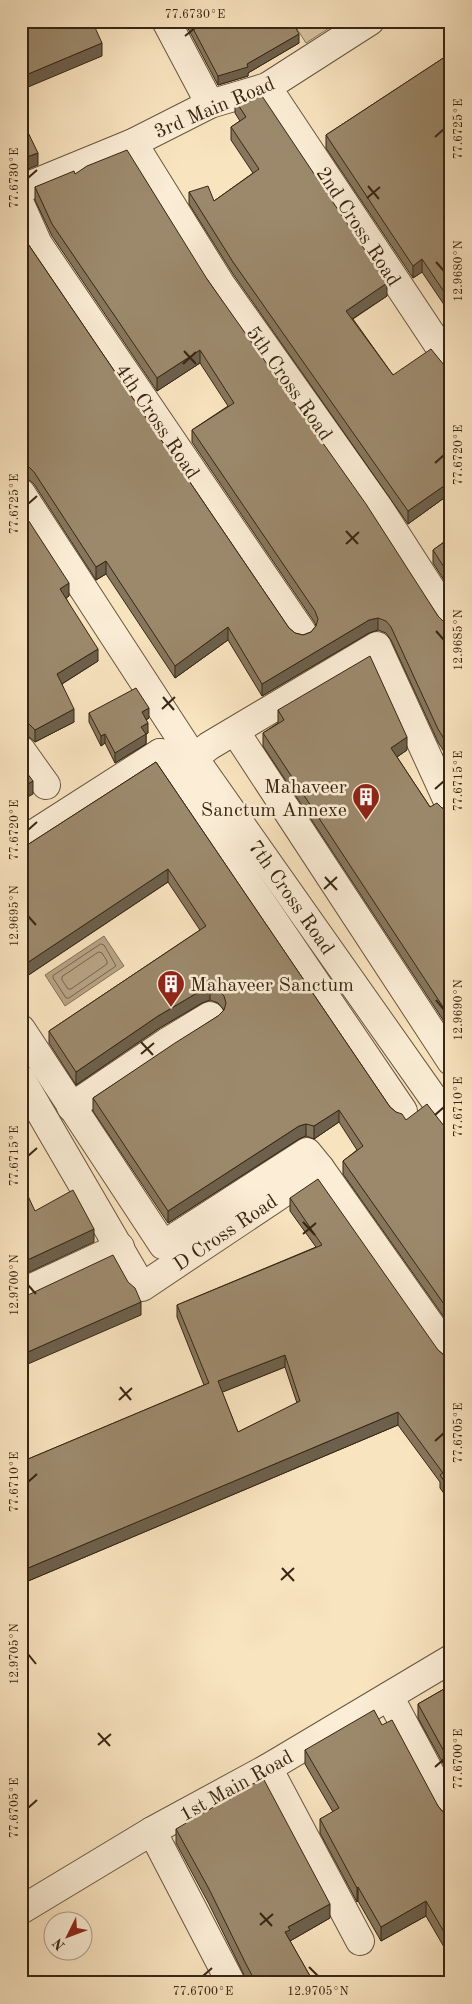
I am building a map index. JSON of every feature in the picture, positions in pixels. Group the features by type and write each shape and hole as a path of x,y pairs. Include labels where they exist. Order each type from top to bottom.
{"street":[{"path":"166,21 210,104"},
{"name":"3rd Main Road","path":"21,189 133,143 210,104 268,87 370,21"},
{"name":"2nd Cross Road","path":"268,87 451,364"},
{"name":"5th Cross Road","path":"133,143 220,284 379,508 451,620"},
{"name":"4th Cross Road","path":"21,206 38,244 302,632"},
{"name":"7th Cross Road","path":"21,492 192,755 451,1123"},
{"path":"21,842 160,753 178,758 192,755 377,646 451,808"},
{"path":"235,731 451,1061"},
{"path":"21,750 46,785"},
{"path":"160,753 402,1111"},
{"path":"71,1107 167,1042 210,1016"},
{"path":"21,1029 163,1245 307,1152 451,1354"},
{"name":"D Cross Road","path":"21,1078 31,1116 120,1247 142,1287 320,1168"},
{"path":"21,1293 120,1247"},
{"name":"1st Main Road","path":"21,1910 152,1831 268,1768 451,1659"},
{"path":"389,1696 451,1812"},
{"path":"268,1768 360,1941"},
{"path":"152,1831 231,1983"}],"shaded area":[{"path":"292,21 340,21 306,43"}],"water":[{"path":"104,936 124,966 65,1006 45,975"}],"building":[{"path":"21,21 92,21 102,43 21,77"},
{"path":"189,21 292,21 299,34 247,64 248,67 218,76"},
{"path":"451,53 451,302 422,259 413,266 326,135"},
{"path":"260,93 387,283 346,311 393,375 431,349 444,365 451,367 451,481 408,511 233,262 189,192 208,186 214,201 259,169 231,127 246,117 235,100"},
{"path":"21,118 38,153 21,159"},
{"path":"127,150 207,279 366,504 438,616 443,621 451,623 451,750 438,729 391,627 386,621 378,618 369,620 262,684 228,627 175,666 106,561 96,567 34,472 28,466 21,465 21,232 289,628 295,633 303,635 311,632 316,626 318,619 315,611 192,430 234,403 200,350 157,378 52,224 35,187 74,171 75,174 87,166"},
{"path":"21,509 69,583 60,589 98,649 57,674 74,709 35,730 28,723 21,722"},
{"path":"451,537 451,578 433,550"},
{"name":"Mahaveer Sanctum Annexe","path":"370,656 407,737 391,748 430,807 437,803 442,808 451,811 451,1019 263,733 284,720 278,710"},
{"path":"136,688 149,708 142,712 148,723 141,727 146,734 115,753 105,734 101,736 89,713"},
{"name":"Mahaveer Sanctum","path":"156,762 390,1107 402,1114 406,1120 427,1104 451,1135 451,1314 343,1161 363,1146 339,1110 314,1126 306,1124 299,1126 168,1211 93,1098 218,1016 224,1010 226,1003 224,996 218,990 210,988 202,990 158,1016 76,1072 49,1031 206,926 168,869 21,967 21,849"},
{"path":"21,765 33,781 21,788"},
{"path":"318,1179 438,1350 445,1356 451,1357 451,1491 440,1475 443,1473 398,1412 21,1571 21,1462 209,1383 177,1305 322,1245 290,1198","holes":["285,1355 300,1401 238,1432 218,1381"]},
{"path":"21,1181 35,1211 73,1190 94,1229 21,1263"},
{"path":"113,1255 128,1282 135,1288 141,1302 21,1355 21,1296 28,1295"},
{"path":"451,1685 451,1764 418,1704"},
{"path":"374,1710 382,1725 392,1720 438,1806 442,1811 451,1813 451,1944 426,1901 381,1927 357,1888 320,1819 339,1808 305,1750"},
{"path":"263,1778 330,1904 288,1927 290,1930 285,1932 314,1983 256,1983 209,1889 176,1829"},
{"path":"105,1975 112,1983 96,1983"}],"place":[{"name":"Mahaveer Sanctum Annexe","path":"366,821"},
{"name":"Mahaveer Sanctum","path":"171,1008"}]}
